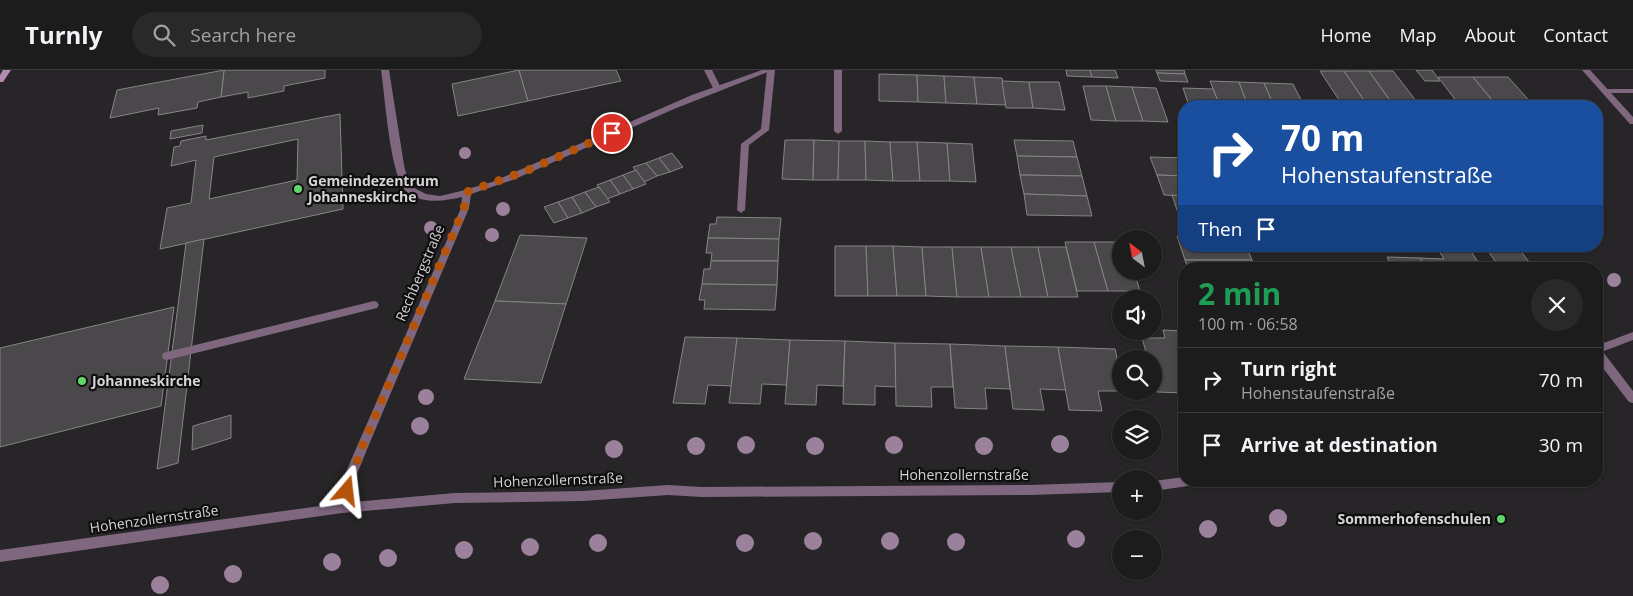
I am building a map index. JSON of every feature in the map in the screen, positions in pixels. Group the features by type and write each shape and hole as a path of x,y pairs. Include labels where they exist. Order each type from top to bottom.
{"main road":[{"path":"0,80 7,70"}],"street":[{"path":"385,70 405,184 412,191 424,196 442,198 467,192 526,171 662,110 717,88 770,70 765,130 745,144 741,210"},
{"path":"708,70 717,88"},
{"path":"838,70 838,131"},
{"path":"1586,70 1633,122"},
{"path":"1606,91 1633,91"},
{"name":"Rechbergstraße","path":"342,508 362,447 462,215 467,192"},
{"path":"168,356 374,305"},
{"path":"1603,347 1633,336"},
{"path":"1603,359 1633,398"},
{"path":"1162,485 1178,483"},
{"name":"Hohenzollernstraße","path":"0,556 342,508 455,498 584,496 668,490 702,492 1030,490 1112,487"}],"building":[{"path":"224,70 325,70 325,78 284,86 284,91 248,98 248,92 221,97"},
{"path":"224,70 221,97 198,102 197,108 158,115 159,108 110,118 117,90"},
{"path":"519,70 528,101 458,116 452,84"},
{"path":"519,70 616,70 621,81 528,101"},
{"path":"1066,70 1090,70 1092,77 1067,76"},
{"path":"1090,70 1115,70 1118,78 1092,77"},
{"path":"1156,70 1184,70 1185,74 1157,73"},
{"path":"1416,70 1432,70 1440,81 1425,81"},
{"path":"1320,71 1344,71 1364,100 1339,100"},
{"path":"1344,71 1369,71 1390,100 1364,100"},
{"path":"1369,71 1393,71 1415,100 1390,100"},
{"path":"1157,73 1185,74 1188,82 1160,81"},
{"path":"879,74 917,75 918,102 879,101"},
{"path":"917,75 944,76 946,103 918,102"},
{"path":"944,76 974,77 977,104 946,103"},
{"path":"974,77 1002,78 1006,105 977,104"},
{"path":"1438,77 1473,77 1492,100 1455,100"},
{"path":"1473,77 1508,77 1529,100 1492,100"},
{"path":"1002,81 1029,82 1033,108 1006,108"},
{"path":"1210,81 1239,82 1246,100 1218,100"},
{"path":"1029,82 1059,82 1065,110 1033,108"},
{"path":"1239,82 1264,83 1271,100 1246,100"},
{"path":"1264,83 1293,84 1301,100 1271,100"},
{"path":"1083,86 1106,86 1116,121 1091,120"},
{"path":"1106,86 1132,87 1143,121 1116,121"},
{"path":"1132,87 1156,88 1168,122 1143,121"},
{"path":"1183,88 1213,89 1218,100 1187,100"},
{"name":"Gemeindezentrum Johanneskirche","path":"340,114 343,209 160,249 167,208 191,203 196,160 171,166 174,147 180,146 181,141 206,136 206,140","holes":["298,139 297,180 209,199 214,157"]},
{"path":"203,125 202,133 170,139 171,131"},
{"path":"785,140 814,140 813,180 782,179"},
{"path":"814,140 839,141 838,180 813,180"},
{"path":"1014,140 1073,141 1077,157 1017,156"},
{"path":"839,141 865,141 866,180 838,180"},
{"path":"865,141 890,142 893,181 866,180"},
{"path":"890,142 917,142 920,181 893,181"},
{"path":"917,142 947,143 950,181 920,181"},
{"path":"947,143 972,144 976,182 950,181"},
{"path":"672,153 683,167 670,172 659,158"},
{"path":"1017,156 1077,157 1082,176 1020,175"},
{"path":"1150,157 1178,158 1178,176 1157,175"},
{"path":"659,158 670,172 657,176 646,163"},
{"path":"646,163 657,176 644,182 633,167"},
{"path":"636,170 646,184 633,189 623,175"},
{"path":"623,175 633,189 620,194 610,180"},
{"path":"1020,175 1082,176 1087,196 1024,194"},
{"path":"1157,175 1178,176 1178,196 1164,195"},
{"path":"610,180 620,194 607,199 597,185"},
{"path":"599,187 610,202 596,207 585,192"},
{"path":"585,192 596,207 582,213 572,197"},
{"path":"1024,194 1087,196 1092,216 1027,215"},
{"path":"1172,195 1178,196 1178,213"},
{"path":"572,197 582,213 568,218 558,202"},
{"path":"558,202 568,218 554,223 544,207"},
{"path":"717,217 781,218 779,239 708,238 710,224 716,224"},
{"path":"520,235 587,238 566,304 495,301"},
{"path":"708,238 779,239 778,261 711,261 712,253 706,253"},
{"path":"204,239 178,463 157,469 186,243"},
{"path":"1065,242 1094,242 1108,291 1077,291"},
{"path":"1094,242 1112,242 1112,280 1137,280 1140,290 1108,291"},
{"path":"835,246 866,246 868,296 835,296"},
{"path":"866,246 893,246 897,296 868,296"},
{"path":"893,246 922,247 926,296 897,296"},
{"path":"922,247 952,247 957,297 926,296"},
{"path":"952,247 981,247 989,297 957,297"},
{"path":"981,247 1011,247 1021,297 989,297"},
{"path":"1011,247 1038,247 1048,297 1021,297"},
{"path":"1038,247 1066,247 1078,297 1048,297"},
{"path":"1182,252 1249,252 1252,260 1185,260"},
{"path":"1440,252 1472,252 1478,262 1422,262 1420,258 1444,259"},
{"path":"1488,252 1522,252 1529,262 1496,262"},
{"path":"1387,257 1420,258 1422,262 1390,262"},
{"path":"1185,260 1252,260 1253,262 1186,262"},
{"path":"711,261 778,261 777,285 702,284 704,269 710,269"},
{"path":"702,284 777,285 775,310 704,309 705,300 699,300"},
{"path":"495,301 566,304 541,383 464,379"},
{"name":"Johanneskirche","path":"174,307 161,406 0,447 0,348"},
{"path":"1163,330 1178,331 1178,393 1162,392 1162,350 1145,350 1143,340 1162,340 1162,338 1165,338"},
{"path":"685,337 737,338 732,386 708,385 705,404 673,403"},
{"path":"737,338 790,340 787,385 762,384 760,404 729,403"},
{"path":"790,340 845,341 843,386 817,385 816,405 785,404"},
{"path":"845,341 895,343 896,387 875,386 875,405 843,404"},
{"path":"895,343 950,344 953,387 931,387 932,407 896,406"},
{"path":"950,344 1005,346 1010,389 985,388 987,409 955,408"},
{"path":"1005,346 1058,347 1066,390 1040,389 1044,410 1013,409"},
{"path":"1058,347 1115,349 1112,350 1112,391 1098,391 1102,411 1069,410"},
{"path":"231,415 231,438 192,450 193,426"}],"place":[{"name":"Gemeindezentrum Johanneskirche","path":"298,189"},
{"name":"Johanneskirche","path":"82,381"},
{"name":"Sommerhofenschulen","path":"1501,519"}],"route":[{"path":"347,491 362,447 464,208 467,192 526,171 612,133"}]}
